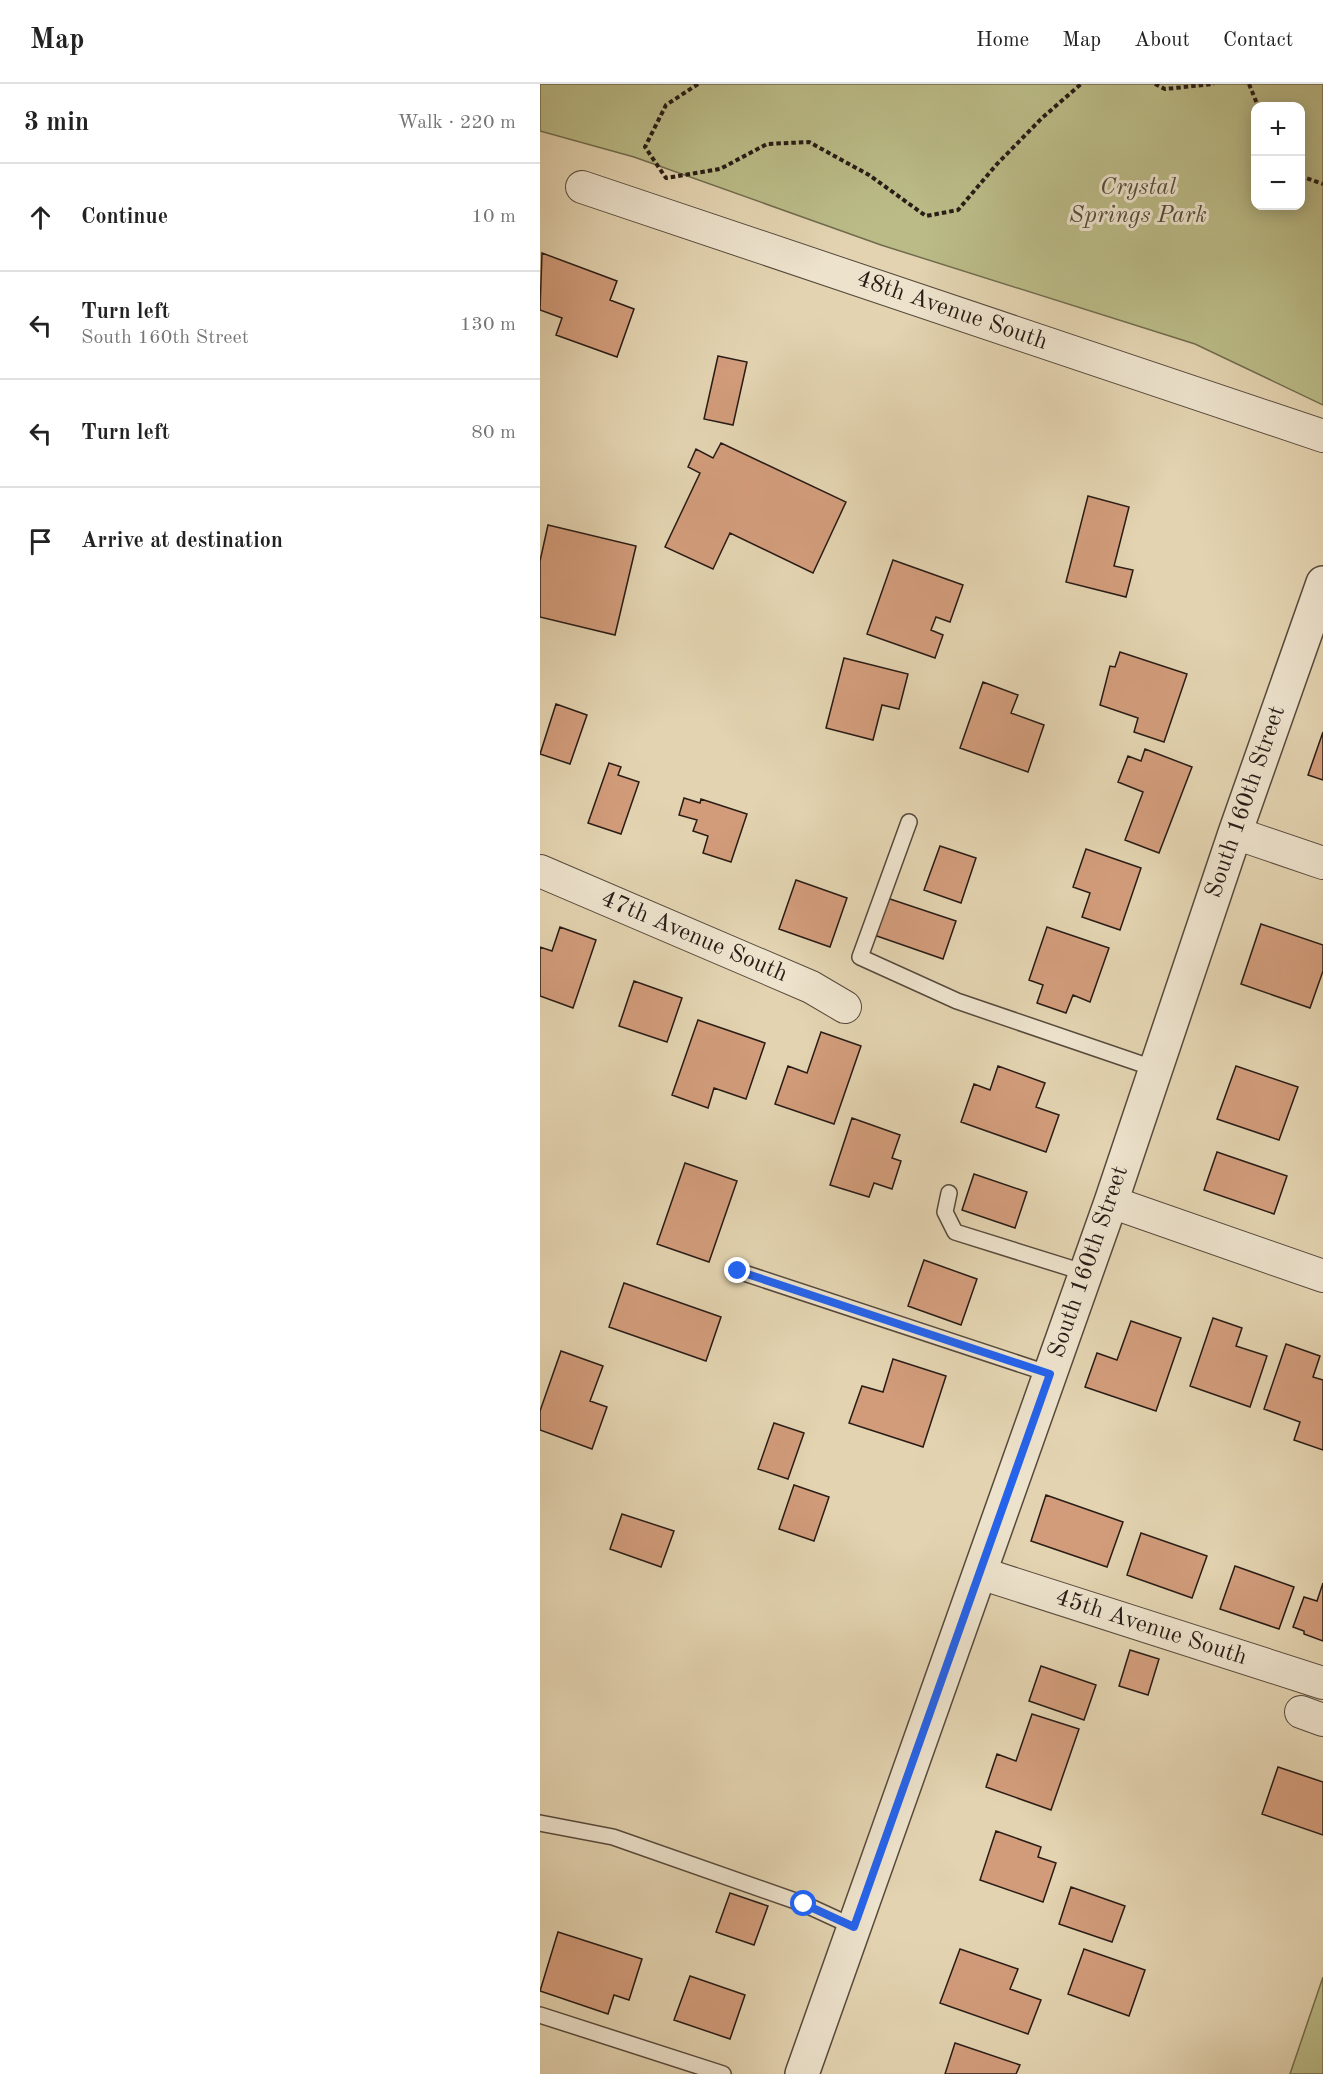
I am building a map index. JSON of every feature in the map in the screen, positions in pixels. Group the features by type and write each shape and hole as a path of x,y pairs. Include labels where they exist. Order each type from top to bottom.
{"street":[{"name":"48th Avenue South","path":"582,187 1323,436"},
{"name":"South 160th Street","path":"802,2074 1111,1202 1235,833 1323,583"},
{"path":"1235,833 1323,863"},
{"name":"47th Avenue South","path":"540,871 811,987 845,1007"},
{"path":"1111,1202 1323,1276"},
{"name":"45th Avenue South","path":"980,1573 1323,1683"}],"lane":[{"path":"909,822 860,957 957,1001 1156,1069"},
{"path":"949,1193 945,1212 955,1232 1086,1273"},
{"path":"738,1271 1050,1374"},
{"path":"540,1823 613,1837 804,1904 854,1927"},
{"path":"540,2015 723,2074"}],"path":[{"path":"698,84 666,105 645,147 666,178 720,169 767,144 809,142 869,175 926,216 958,210 1042,118 1081,84"},
{"path":"1155,84 1165,89 1214,84"},
{"path":"1249,84 1256,102"},
{"path":"1305,178 1323,184"}],"green space":[{"name":"Crystal Springs Park","path":"540,84 1323,84 1323,405 1195,344 881,245 634,157 540,131"},
{"path":"1323,1977 1323,2074 1290,2074"}],"building":[{"path":"542,253 617,281 610,300 634,309 617,357 556,335 562,318 540,310"},
{"path":"718,356 747,362 733,425 704,419"},
{"path":"721,443 846,502 813,573 730,533 713,569 665,547 700,473 688,467 696,449 713,458"},
{"path":"1088,496 1129,507 1114,566 1133,570 1126,597 1066,582"},
{"path":"548,525 636,546 615,635 540,617 540,561"},
{"path":"893,560 963,585 950,622 936,617 931,630 943,635 935,658 867,634"},
{"path":"1120,652 1187,674 1164,742 1134,732 1138,718 1100,705 1110,666 1115,667"},
{"path":"844,658 908,674 899,709 882,705 873,740 826,728"},
{"path":"983,682 1018,695 1011,713 1044,725 1028,772 960,748"},
{"path":"556,704 587,715 570,764 540,754"},
{"path":"1323,732 1323,780 1308,775"},
{"path":"1145,749 1192,767 1159,853 1125,840 1143,792 1118,782 1128,756 1141,761"},
{"path":"609,763 621,767 618,775 639,782 621,834 588,823"},
{"path":"684,798 700,803 701,799 747,814 731,862 703,853 708,836 693,831 697,820 679,815"},
{"path":"940,846 976,858 961,903 924,890"},
{"path":"1086,849 1141,868 1120,930 1082,917 1090,893 1073,887"},
{"path":"796,880 847,898 830,947 779,929"},
{"path":"887,898 956,921 943,959 874,935"},
{"path":"1261,924 1323,945 1323,971 1310,1008 1241,984"},
{"path":"560,927 596,940 573,1008 540,996 540,947 552,951"},
{"path":"1047,927 1109,948 1090,1002 1073,995 1066,1013 1037,1003 1043,985 1029,980"},
{"path":"634,981 682,998 667,1042 619,1026"},
{"path":"698,1020 765,1043 746,1099 714,1088 708,1108 672,1095"},
{"path":"821,1032 861,1046 834,1124 775,1104 788,1066 807,1073"},
{"path":"998,1066 1045,1083 1036,1107 1059,1115 1046,1152 961,1122 974,1084 990,1090"},
{"path":"1236,1066 1298,1087 1279,1140 1217,1119"},
{"path":"852,1118 900,1135 892,1158 901,1161 892,1189 874,1183 869,1197 830,1185"},
{"path":"1217,1152 1287,1176 1274,1214 1204,1190"},
{"path":"685,1163 737,1181 709,1262 657,1244"},
{"path":"974,1174 1027,1192 1015,1228 962,1210"},
{"path":"924,1260 977,1279 961,1325 908,1306"},
{"path":"624,1283 721,1317 706,1361 609,1327"},
{"path":"1213,1318 1242,1328 1236,1346 1267,1356 1250,1407 1190,1386"},
{"path":"1131,1321 1181,1338 1156,1411 1085,1387 1097,1353 1117,1360"},
{"path":"1286,1344 1320,1356 1313,1377 1323,1380 1323,1450 1294,1440 1300,1422 1264,1409"},
{"path":"561,1351 603,1366 590,1401 607,1407 592,1449 540,1430 540,1411"},
{"path":"893,1359 946,1376 923,1447 849,1423 862,1386 883,1392"},
{"path":"774,1423 804,1433 788,1479 758,1469"},
{"path":"794,1485 829,1497 814,1541 779,1529"},
{"path":"1046,1495 1123,1522 1107,1567 1031,1541"},
{"path":"622,1514 674,1531 661,1567 610,1549"},
{"path":"1141,1533 1207,1556 1192,1598 1127,1575"},
{"path":"1235,1566 1294,1587 1279,1629 1220,1609"},
{"path":"1323,1583 1323,1641 1293,1627 1304,1597 1317,1601"},
{"path":"1130,1650 1159,1659 1148,1695 1119,1686"},
{"path":"1041,1666 1096,1685 1084,1720 1029,1701"},
{"path":"1032,1714 1079,1729 1051,1810 986,1787 997,1754 1016,1761"},
{"path":"1278,1767 1323,1782 1323,1835 1262,1814"},
{"path":"996,1831 1041,1847 1038,1857 1056,1863 1043,1902 980,1880"},
{"path":"1071,1887 1125,1906 1112,1942 1059,1924"},
{"path":"730,1893 768,1906 754,1945 716,1932"},
{"path":"558,1932 642,1959 629,2000 614,1995 608,2014 540,1991"},
{"path":"960,1949 1018,1969 1010,1989 1041,2000 1028,2034 940,2003"},
{"path":"1084,1949 1145,1970 1129,2016 1068,1994"},
{"path":"690,1976 745,1995 730,2039 674,2020"},
{"path":"955,2043 1020,2065 1016,2074 945,2074"}],"route":[{"path":"738,1271 1050,1374 854,1927 804,1904"}]}
